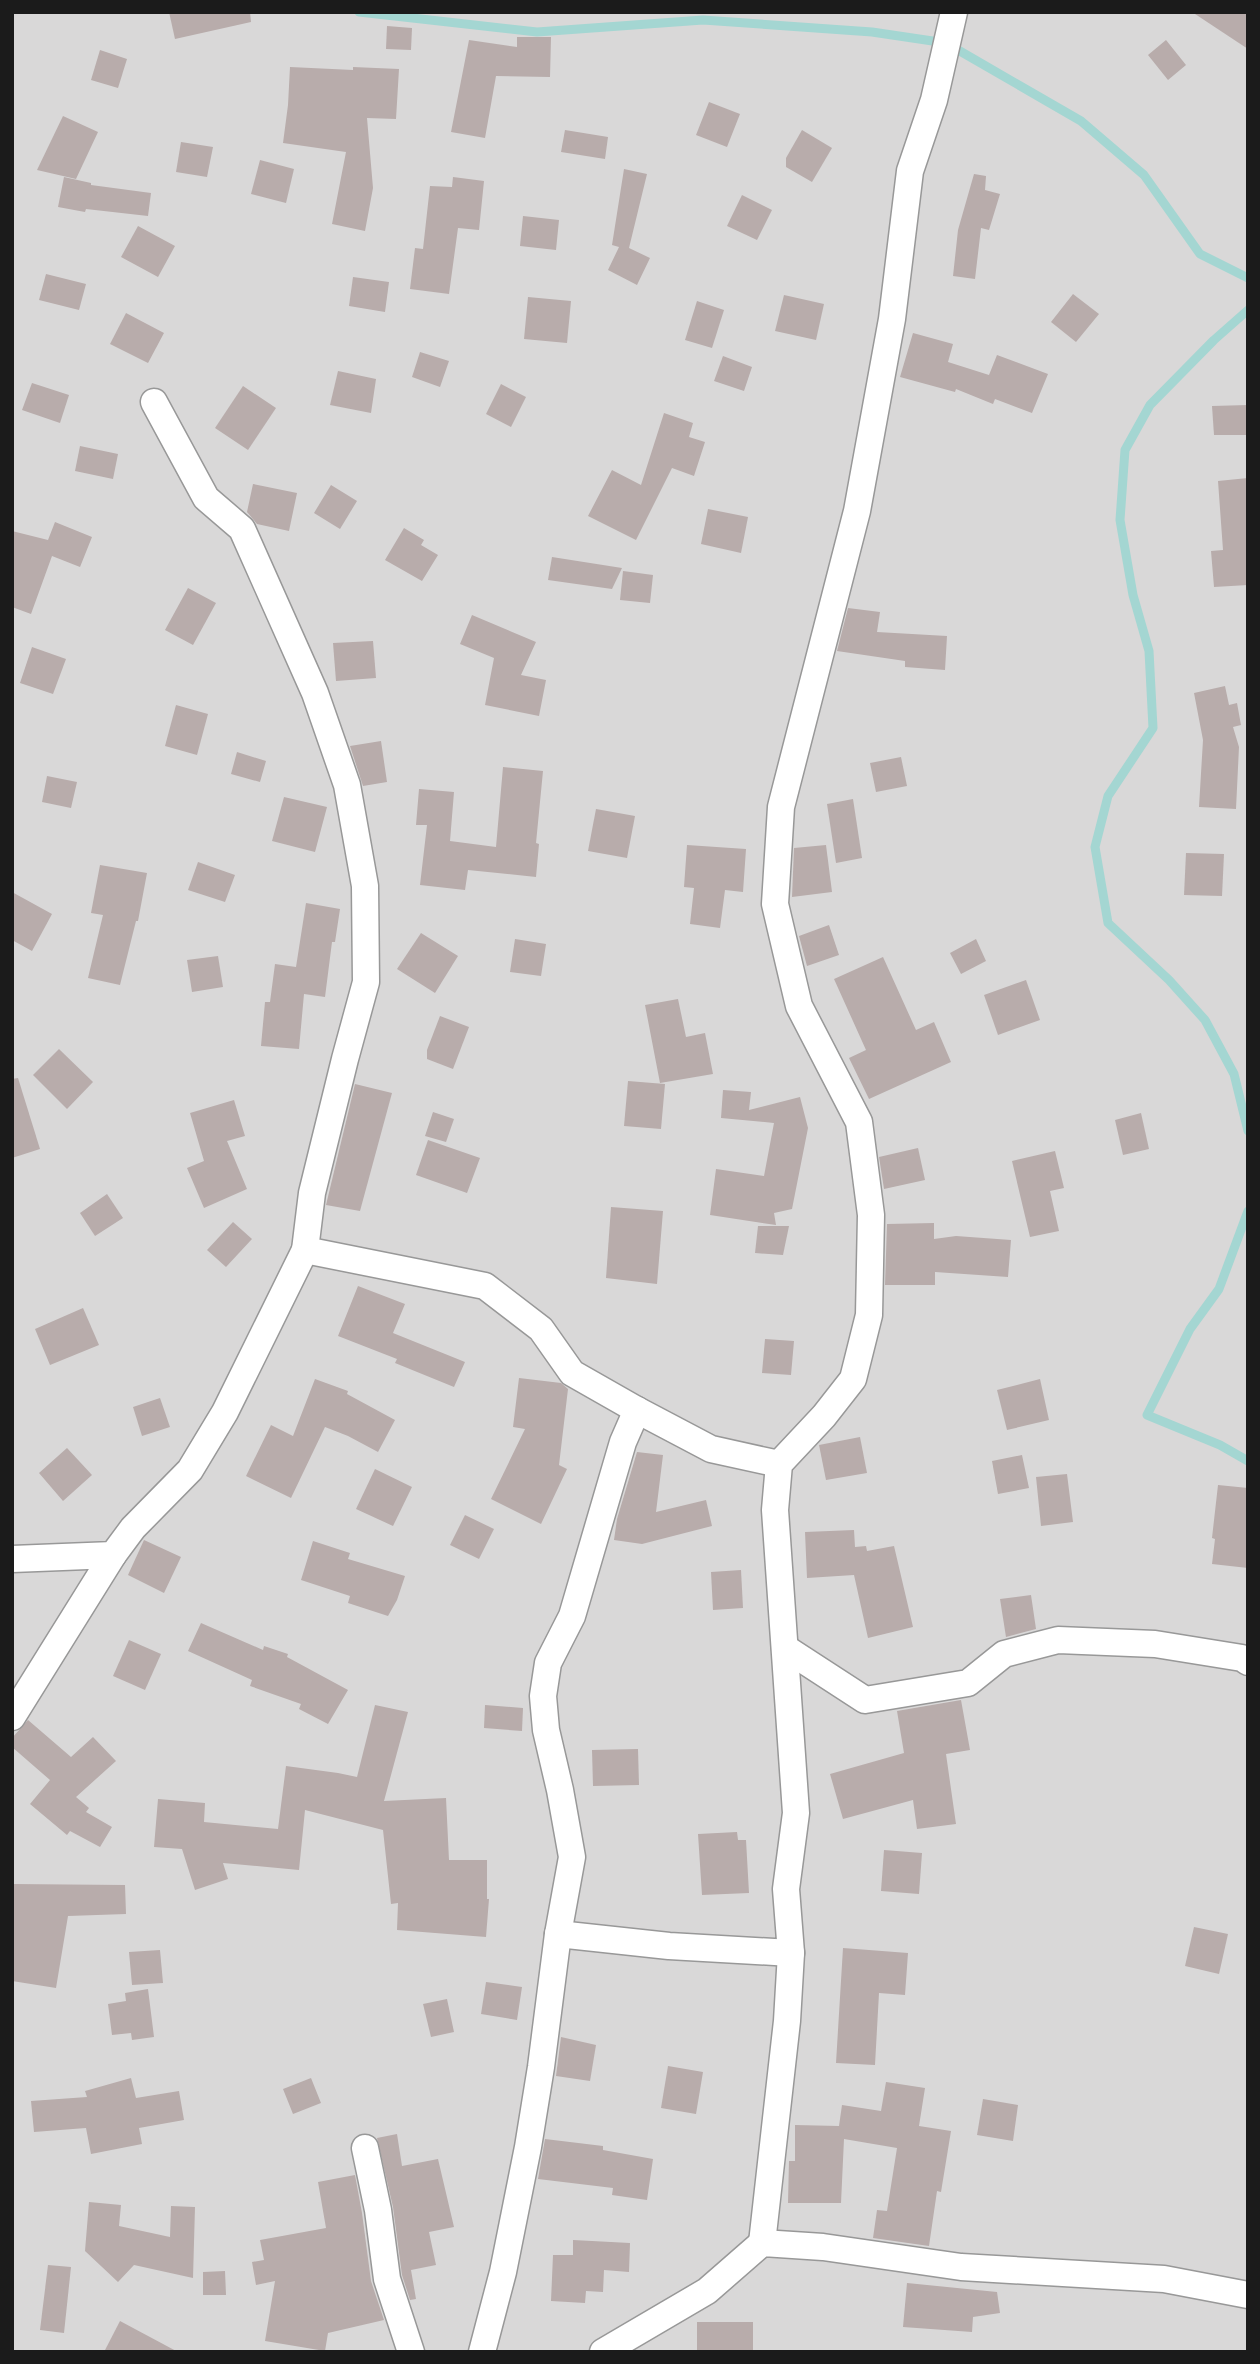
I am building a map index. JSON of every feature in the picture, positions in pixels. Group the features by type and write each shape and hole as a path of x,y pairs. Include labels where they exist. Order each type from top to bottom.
{"street":[{"path":"603,2352 707,2291 762,2243 787,2021 791,1953 786,1889 796,1813 775,1510 779,1464 824,1416 853,1379 869,1315 871,1215 859,1122 799,1006 775,904 781,807 857,511 892,319 910,171 934,100 954,12"},
{"path":"12,1717 113,1555 133,1528 190,1470 225,1412 305,1250 312,1194 366,982 365,886 347,785 315,693 242,529 206,498 154,402"},
{"path":"305,1250 485,1286 541,1329 572,1373 711,1449 779,1464"},
{"path":"487,2351 528,2147 558,1934 572,1857 546,1730 543,1696 546,1674 548,1663 572,1616 623,1441 637,1410"},
{"path":"12,1559 113,1555"},
{"path":"785,1648 864,1700 968,1683 1004,1654 1058,1640 1155,1644 1242,1658 1248,1662"},
{"path":"558,1934 669,1946 791,1953"},
{"path":"365,2148 378,2210 387,2279 411,2352"},
{"path":"762,2243 823,2247 961,2267 1164,2279 1248,2295"}],"shaded area":[{"path":"12,12 1248,12 1248,2352 12,2352"}],"building":[{"path":"169,12 250,12 251,22 175,39"},
{"path":"1192,12 1248,12 1248,49"},
{"path":"387,26 412,28 411,50 386,49"},
{"path":"517,37 551,37 550,77 496,76 485,138 451,132 469,40 517,47"},
{"path":"1166,40 1186,65 1168,80 1148,55"},
{"path":"100,50 127,59 118,88 91,80"},
{"path":"290,67 399,69 396,119 367,118 373,188 365,231 332,224 346,152 283,143"},
{"path":"709,102 740,114 727,147 696,135"},
{"path":"63,116 98,132 76,179 37,170"},
{"path":"565,130 608,137 605,159 561,152"},
{"path":"802,130 832,148 812,182 786,167 786,158"},
{"path":"181,142 213,147 207,177 176,172"},
{"path":"260,160 294,169 286,203 251,194"},
{"path":"624,169 647,174 629,248 650,258 637,285 608,270 619,247 612,245"},
{"path":"974,174 986,176 985,190 1000,194 989,230 981,228 975,279 953,276 958,230"},
{"path":"64,177 91,185 151,193 148,216 86,209 85,212 58,207"},
{"path":"453,177 484,181 479,230 458,228 449,294 410,289 415,248 423,249 430,186 452,187"},
{"path":"742,195 772,210 757,240 727,226"},
{"path":"523,216 559,220 556,250 520,246"},
{"path":"138,226 175,246 158,277 121,257"},
{"path":"46,274 86,284 79,310 39,300"},
{"path":"353,277 389,282 385,312 349,306"},
{"path":"1073,294 1099,314 1076,342 1051,322"},
{"path":"784,295 824,304 816,340 775,331"},
{"path":"528,297 571,301 567,343 524,339"},
{"path":"697,301 724,310 712,348 685,340"},
{"path":"126,313 164,333 148,363 110,344"},
{"path":"913,333 953,344 948,362 989,375 997,355 1048,374 1032,413 995,399 993,404 956,389 955,392 900,377"},
{"path":"420,352 449,361 440,387 412,377"},
{"path":"723,356 752,367 744,391 714,381"},
{"path":"338,371 376,379 371,413 330,405"},
{"path":"32,383 69,395 60,423 22,410"},
{"path":"501,384 526,397 511,427 486,414"},
{"path":"243,386 276,408 248,450 215,428"},
{"path":"1248,405 1248,435 1214,435 1212,406"},
{"path":"664,413 693,423 689,437 705,442 694,476 672,468 636,540 588,516 612,470 641,485"},
{"path":"80,446 118,454 113,479 75,471"},
{"path":"1248,478 1248,585 1214,587 1211,551 1223,550 1218,481"},
{"path":"253,484 297,493 289,531 257,524 247,512"},
{"path":"331,485 357,501 340,529 314,513"},
{"path":"708,509 748,517 741,553 701,544"},
{"path":"55,522 92,537 80,567 52,556 31,614 12,607 12,531 48,540"},
{"path":"404,528 424,540 421,545 438,555 422,581 385,560"},
{"path":"552,557 622,568 612,589 548,580"},
{"path":"623,571 653,575 650,603 620,600"},
{"path":"188,588 216,603 193,645 165,630"},
{"path":"848,608 880,612 877,632 947,636 945,670 905,667 905,661 837,651"},
{"path":"472,615 536,642 521,675 546,680 539,716 485,705 494,658 460,644"},
{"path":"373,641 376,678 336,681 333,643"},
{"path":"32,647 66,659 53,694 20,683"},
{"path":"1225,686 1229,705 1237,703 1241,725 1233,727 1239,747 1236,809 1199,807 1203,740 1194,693"},
{"path":"176,705 208,714 197,755 165,746"},
{"path":"381,741 387,782 363,786 350,746"},
{"path":"237,752 266,761 260,782 231,774"},
{"path":"901,757 907,786 876,792 870,763"},
{"path":"503,767 543,771 536,843 539,844 536,877 468,870 465,890 420,885 427,825 416,825 419,789 454,792 450,841 496,847"},
{"path":"47,776 77,782 71,808 42,802"},
{"path":"284,797 327,807 315,852 272,841"},
{"path":"853,799 862,858 836,863 827,804"},
{"path":"596,809 635,816 627,858 588,851"},
{"path":"687,845 746,849 743,892 725,890 720,928 690,924 694,888 684,887"},
{"path":"826,845 832,892 792,897 794,848"},
{"path":"1186,853 1224,854 1222,896 1184,895"},
{"path":"198,862 235,875 225,902 188,890"},
{"path":"100,865 147,873 138,921 120,985 88,978 103,915 91,913"},
{"path":"12,892 52,914 32,951 12,940"},
{"path":"306,903 340,909 335,942 332,942 325,997 304,994 299,1049 261,1046 265,1002 270,1002 275,964 296,967"},
{"path":"829,925 839,955 807,966 799,936"},
{"path":"421,933 458,956 435,993 397,969"},
{"path":"515,939 546,944 541,976 510,972"},
{"path":"976,939 986,961 961,974 950,953"},
{"path":"218,956 223,987 192,992 187,960"},
{"path":"883,957 916,1030 934,1022 951,1062 869,1099 849,1058 866,1050 834,979"},
{"path":"1026,980 1040,1020 998,1035 984,995"},
{"path":"678,999 686,1037 705,1033 713,1074 660,1083 645,1005"},
{"path":"440,1016 469,1027 453,1069 427,1059 427,1050"},
{"path":"59,1049 93,1082 67,1109 33,1075"},
{"path":"18,1078 40,1149 12,1158 12,1079"},
{"path":"628,1081 665,1084 661,1129 624,1126"},
{"path":"355,1084 392,1093 360,1211 326,1205"},
{"path":"723,1090 751,1092 749,1110 800,1097 808,1128 792,1209 774,1213 776,1225 710,1215 716,1169 764,1176 774,1123 721,1118"},
{"path":"234,1100 245,1136 227,1141 247,1189 204,1208 187,1168 204,1161 190,1113"},
{"path":"433,1112 454,1119 446,1142 425,1136"},
{"path":"1141,1113 1149,1149 1123,1155 1115,1120"},
{"path":"428,1140 480,1158 467,1193 416,1175"},
{"path":"918,1148 925,1180 884,1189 879,1157"},
{"path":"1055,1151 1064,1188 1050,1191 1059,1231 1030,1237 1012,1161"},
{"path":"107,1194 123,1218 95,1236 80,1213"},
{"path":"611,1207 663,1211 657,1284 606,1278"},
{"path":"233,1222 252,1239 226,1267 207,1250"},
{"path":"934,1223 934,1239 956,1236 1011,1240 1008,1277 935,1272 935,1285 885,1285 887,1224"},
{"path":"758,1226 789,1226 783,1255 755,1253"},
{"path":"358,1286 405,1304 393,1333 465,1362 454,1387 395,1363 397,1359 338,1336"},
{"path":"83,1308 99,1345 50,1365 35,1329"},
{"path":"765,1339 794,1341 791,1375 762,1373"},
{"path":"519,1378 561,1383 568,1389 559,1465 567,1469 541,1524 491,1499 525,1429 513,1427"},
{"path":"315,1379 348,1391 347,1394 395,1420 378,1452 325,1427 291,1498 246,1476 271,1425 293,1436"},
{"path":"1040,1379 1049,1420 1007,1430 997,1390"},
{"path":"160,1398 170,1427 142,1436 133,1407"},
{"path":"860,1437 867,1473 826,1480 819,1445"},
{"path":"67,1448 92,1475 63,1501 39,1473"},
{"path":"637,1452 663,1455 656,1512 706,1500 712,1526 642,1544 614,1540 617,1519"},
{"path":"1022,1455 1029,1488 998,1494 992,1461"},
{"path":"375,1469 412,1487 393,1526 356,1509"},
{"path":"1067,1474 1073,1522 1041,1526 1036,1477"},
{"path":"1218,1485 1248,1488 1248,1568 1212,1564"},
{"path":"465,1515 494,1529 479,1559 450,1545"},
{"path":"854,1530 855,1547 866,1546 867,1551 894,1546 913,1627 868,1638 854,1575 807,1578 805,1532"},
{"path":"144,1540 181,1557 164,1593 128,1575"},
{"path":"313,1541 350,1553 348,1559 405,1576 388,1616 348,1603 350,1596 301,1580"},
{"path":"741,1570 743,1608 713,1610 711,1572"},
{"path":"1031,1595 1036,1629 1006,1637 1000,1599"},
{"path":"201,1623 263,1650 264,1646 288,1654 287,1657 348,1690 328,1724 299,1709 301,1704 250,1686 252,1680 188,1651"},
{"path":"129,1640 161,1654 145,1690 113,1676"},
{"path":"961,1700 970,1750 946,1754 956,1824 917,1829 913,1800 843,1819 830,1774 904,1753 897,1711"},
{"path":"375,1705 408,1712 384,1801 446,1798 449,1860 487,1860 489,1899 486,1937 397,1930 398,1903 391,1904 383,1830 305,1810 299,1870 223,1863 228,1879 195,1890 182,1849 154,1847 158,1799 205,1803 204,1822 278,1829 286,1766 357,1777"},
{"path":"485,1705 523,1708 522,1731 484,1728"},
{"path":"28,1720 71,1757 93,1737 116,1761 76,1797 89,1808 86,1812 112,1827 100,1847 70,1831 67,1835 30,1804 50,1780 12,1747 12,1738"},
{"path":"638,1749 639,1785 593,1786 592,1750"},
{"path":"737,1832 738,1840 746,1840 749,1893 702,1895 698,1834"},
{"path":"884,1850 922,1853 919,1894 881,1891"},
{"path":"12,1884 125,1885 126,1914 68,1916 56,1988 12,1981"},
{"path":"1194,1927 1228,1934 1219,1974 1185,1966"},
{"path":"843,1948 908,1953 905,1995 879,1993 875,2065 836,2063"},
{"path":"160,1950 163,1983 132,1985 129,1952"},
{"path":"486,1982 522,1987 517,2020 481,2014"},
{"path":"148,1989 154,2037 132,2040 131,2033 112,2035 108,2004 126,2001 125,1993"},
{"path":"447,1999 454,2032 431,2037 423,2004"},
{"path":"561,2037 596,2045 590,2081 556,2076"},
{"path":"668,2066 703,2072 696,2114 661,2108"},
{"path":"131,2078 136,2098 179,2091 184,2120 139,2128 142,2144 91,2154 86,2128 34,2132 31,2101 87,2097 85,2091"},
{"path":"311,2078 321,2103 293,2114 283,2089"},
{"path":"886,2082 925,2088 919,2126 951,2131 941,2192 937,2191 929,2246 873,2238 877,2210 887,2211 897,2148 844,2139 841,2203 788,2203 789,2161 795,2161 795,2125 839,2126 842,2105 881,2111"},
{"path":"983,2099 1018,2105 1013,2141 977,2135"},
{"path":"397,2134 402,2166 438,2159 454,2227 429,2232 436,2265 411,2270 416,2299 410,2300 402,2275 393,2207 377,2138"},
{"path":"545,2139 603,2146 603,2150 653,2159 647,2200 612,2195 613,2188 538,2179"},
{"path":"355,2175 371,2281 384,2320 328,2333 325,2351 265,2341 275,2281 256,2285 252,2262 264,2260 260,2240 326,2228 318,2182"},
{"path":"89,2202 121,2205 119,2226 170,2237 171,2206 195,2207 193,2278 134,2265 118,2282 85,2251"},
{"path":"573,2240 630,2243 629,2272 604,2270 603,2292 586,2291 585,2303 551,2301 553,2255 573,2255"},
{"path":"48,2265 71,2267 64,2333 40,2330"},
{"path":"225,2271 226,2295 203,2295 203,2272"},
{"path":"907,2283 997,2292 1000,2313 973,2317 972,2332 903,2327"},
{"path":"120,2321 178,2352 104,2352"},
{"path":"697,2322 753,2322 753,2352 697,2352"}],"waterway":[{"path":"359,12 537,32 703,20 872,32 946,43 1081,121 1144,175 1200,254 1248,278"},
{"path":"1248,310 1214,340 1150,405 1125,450 1120,520 1133,595 1149,651 1153,728 1108,796 1095,847 1108,923 1169,980 1205,1020 1234,1074 1248,1131"},
{"path":"1248,1211 1219,1289 1190,1329 1147,1415 1220,1445 1248,1461"}]}
